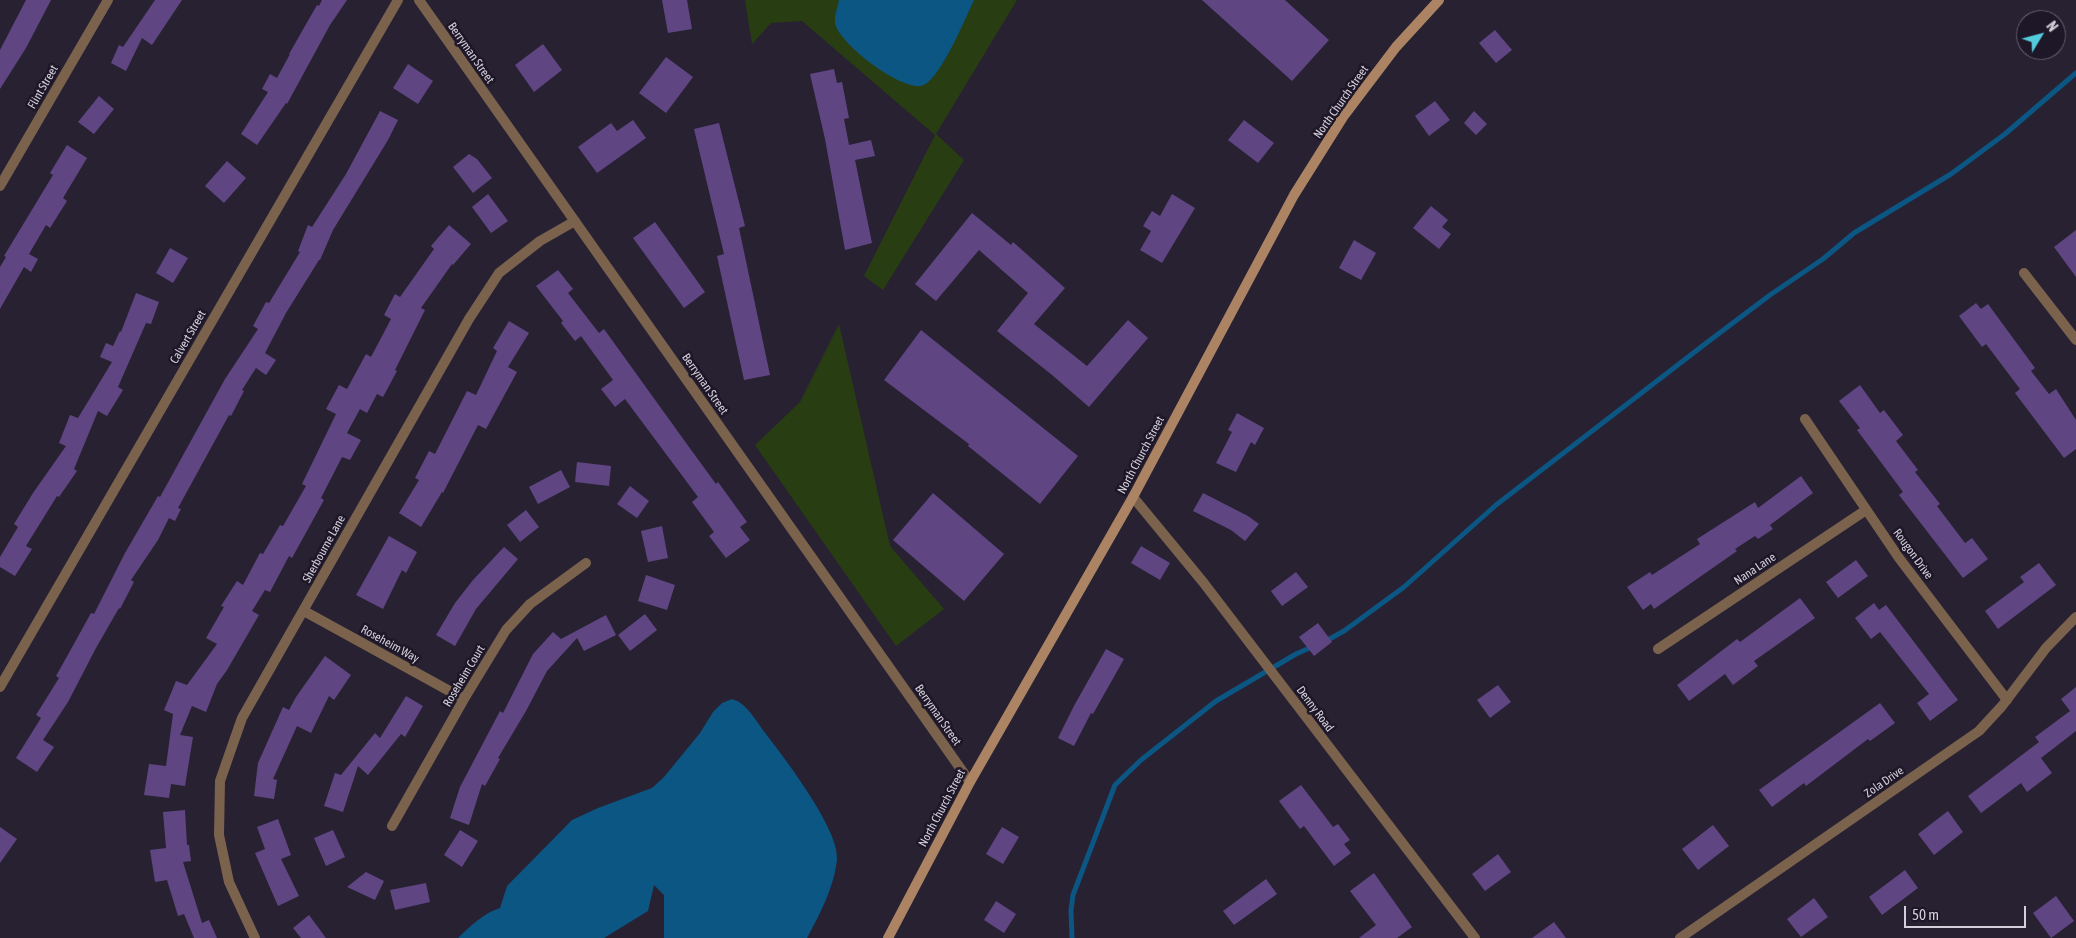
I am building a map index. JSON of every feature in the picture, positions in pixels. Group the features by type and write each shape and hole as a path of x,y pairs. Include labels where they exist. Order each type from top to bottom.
{"main road":[{"name":"North Church Street","path":"888,938 970,782 1133,497 1294,195 1343,117 1390,55 1439,0"}],"street":[{"name":"Flint Street","path":"0,186 108,0"},
{"name":"Calvert Street","path":"0,688 398,0"},
{"name":"Berryman Street","path":"418,0 970,782"},
{"name":"Sherbourne Lane","path":"255,938 229,882 218,835 220,781 242,718 469,319 499,273 540,242 575,221"},
{"path":"2024,273 2076,340"},
{"name":"Rougon Drive","path":"1805,419 1899,558 2007,700"},
{"name":"Denny Road","path":"1133,497 1203,582 1475,938"},
{"name":"Nana Lane","path":"1658,649 1866,510"},
{"name":"Roseheim Court","path":"392,826 464,699 506,630 530,604 586,564"},
{"name":"Roseheim Way","path":"304,611 464,699"},
{"name":"Zola Drive","path":"1680,938 1979,731 2007,700 2046,648 2076,617"}],"green space":[{"path":"745,0 839,0 835,22 943,63 974,0 1017,0 936,134 964,160 883,290 864,276 935,135 802,21 771,23 752,44"},
{"path":"839,324 890,546 944,609 896,646 755,445 800,402"}],"water":[{"path":"839,0 974,0 952,47 938,71 924,85 915,86 888,75 859,54 847,42 835,23"},
{"path":"732,699 743,705 750,713 798,777 821,814 836,847 837,860 830,890 807,938 664,938 664,895 654,885 648,911 604,938 458,938 483,917 500,908 507,886 572,820 652,788 664,777 700,733 713,712 722,703"}],"building":[{"path":"26,0 51,0 26,48 0,89 0,50"},
{"path":"155,0 182,0 152,45 142,38 126,71 111,63 119,45 123,47"},
{"path":"322,0 347,0 330,25 287,104 257,145 241,134 268,92 262,89 270,74 277,78 317,5 319,6"},
{"path":"662,0 687,0 692,29 668,33"},
{"path":"1202,0 1285,0 1329,40 1292,81"},
{"path":"1495,30 1512,50 1496,63 1479,43"},
{"path":"543,44 562,70 534,92 515,65"},
{"path":"666,57 693,77 666,113 639,93"},
{"path":"408,64 433,81 418,104 393,88"},
{"path":"834,69 837,83 842,82 849,118 844,119 849,145 871,140 875,156 855,160 872,243 845,250 825,139 810,74"},
{"path":"99,96 114,109 94,134 78,122"},
{"path":"1435,101 1450,120 1429,136 1415,116"},
{"path":"380,111 398,120 388,140 333,230 320,260 286,313 265,353 276,360 266,375 256,368 242,390 244,391 231,416 229,415 178,508 181,509 175,521 169,518 158,540 131,580 134,582 120,609 96,648 68,702 43,740 54,747 37,772 16,758 41,718 36,715 59,678 56,676 91,613 94,614 125,553 158,496 160,497 225,379 258,329 253,326 266,302 269,303 300,252 298,251 308,225 312,227 346,174"},
{"path":"1474,111 1487,124 1476,135 1464,123"},
{"path":"633,120 646,138 597,173 578,147 611,123 617,131"},
{"path":"1244,120 1274,143 1258,163 1228,140"},
{"path":"719,123 745,226 739,228 770,375 744,380 717,256 724,254 694,129"},
{"path":"67,145 87,158 63,198 67,201 50,228 46,225 29,254 38,259 31,272 24,267 0,309 0,267 6,257 4,256 53,175 50,173"},
{"path":"469,154 477,159 492,178 473,193 453,167"},
{"path":"227,161 246,178 224,203 205,186"},
{"path":"488,194 508,221 491,233 472,207"},
{"path":"1172,194 1195,208 1162,263 1140,250 1151,231 1143,226 1152,211 1160,216"},
{"path":"1431,206 1448,220 1442,227 1451,234 1439,249 1413,228"},
{"path":"972,213 1011,245 1013,242 1065,288 1034,324 1087,366 1128,320 1148,338 1089,407 997,331 1028,293 979,250 936,301 915,284"},
{"path":"655,222 705,292 684,308 633,238"},
{"path":"449,225 471,244 452,264 421,308 425,310 383,397 377,394 367,413 360,409 347,433 361,440 350,460 342,457 321,498 324,500 292,558 289,556 270,592 265,590 252,611 259,615 217,684 206,712 192,706 180,735 193,737 185,786 171,784 169,798 144,795 149,764 166,766 173,714 164,710 176,681 187,685 217,644 206,638 224,607 221,606 237,581 243,585 260,553 263,554 280,525 283,526 306,486 302,484 336,414 326,409 339,385 347,389 366,354 371,357 391,319 384,315 395,294 400,297 434,249 431,246"},
{"path":"2076,230 2076,277 2054,247"},
{"path":"1354,240 1376,253 1361,280 1339,268"},
{"path":"170,248 188,258 173,283 156,273"},
{"path":"558,270 573,289 568,293 599,333 604,329 716,484 718,482 747,522 740,527 750,540 726,558 709,536 714,532 692,502 698,497 625,399 615,407 601,389 613,380 581,336 575,341 561,323 563,321 536,286"},
{"path":"136,293 159,302 151,324 146,323 118,387 123,390 107,416 98,411 74,469 77,471 59,497 57,496 26,546 32,549 15,576 0,567 0,557 18,527 14,524 66,446 59,443 70,415 78,418 112,362 100,357 106,343 113,346 121,332"},
{"path":"1976,303 1981,309 1988,304 2035,368 2031,371 2049,394 2056,389 2076,420 2076,449 2064,458 2015,393 2020,389 1986,344 1982,347 1959,316"},
{"path":"509,321 529,333 508,367 517,372 486,429 478,425 443,493 421,527 399,513 419,480 415,478 429,451 435,454 467,391 476,395 497,351 493,348"},
{"path":"921,330 1078,456 1040,504 968,446 969,444 884,380"},
{"path":"1860,385 1880,413 1884,410 1903,435 1896,441 1918,470 1915,472 1940,504 1937,506 1965,543 1972,538 1988,559 1963,578 1899,495 1903,492 1857,430 1860,428 1839,401"},
{"path":"1237,413 1264,428 1255,445 1251,442 1236,472 1216,463 1232,432 1228,430"},
{"path":"577,462 611,466 609,486 575,482"},
{"path":"561,470 570,487 538,504 529,487"},
{"path":"1801,476 1813,493 1770,525 1773,529 1758,539 1755,536 1735,549 1737,551 1654,609 1651,604 1643,610 1627,587 1650,572 1652,575 1700,544 1697,539 1755,502 1758,508"},
{"path":"630,486 649,501 637,518 617,504"},
{"path":"933,493 1004,554 964,601 893,540"},
{"path":"1203,493 1248,516 1259,524 1245,541 1231,530 1193,511"},
{"path":"526,510 539,527 520,542 507,525"},
{"path":"662,526 668,558 648,562 641,531"},
{"path":"389,536 417,552 406,573 402,570 383,609 356,595"},
{"path":"1141,546 1170,563 1160,580 1131,563"},
{"path":"504,547 518,559 476,609 455,646 436,635 455,603 473,580"},
{"path":"1856,560 1868,576 1838,598 1826,582"},
{"path":"2039,563 2056,585 1998,629 1985,611 2024,582 2020,577"},
{"path":"1296,572 1308,587 1282,606 1271,591"},
{"path":"646,575 675,585 667,610 638,601"},
{"path":"1800,598 1815,618 1754,661 1758,666 1733,685 1725,674 1689,701 1677,685 1737,639 1740,642"},
{"path":"1874,603 1879,610 1886,605 1958,700 1930,721 1917,703 1929,694 1880,632 1871,639 1855,618"},
{"path":"645,614 657,630 630,651 618,635"},
{"path":"606,615 616,635 584,651 577,638 547,671 498,758 500,759 485,786 482,784 469,825 450,818 460,787 500,711 503,713 533,654 553,632 561,639"},
{"path":"1318,623 1332,642 1314,656 1299,637"},
{"path":"1106,649 1124,659 1093,714 1091,713 1074,746 1058,738"},
{"path":"325,656 351,675 334,700 329,696 311,733 297,726 273,779 277,780 274,799 254,796 258,763 283,707 289,710"},
{"path":"1498,685 1511,702 1490,718 1477,700"},
{"path":"2076,687 2076,731 2041,758 2052,773 2027,792 2021,783 1981,813 1968,796 2039,742 2035,737 2070,711 2061,699"},
{"path":"406,696 423,706 405,737 401,734 368,775 358,766 343,812 324,806 335,773 341,775 375,733 380,738"},
{"path":"1880,703 1895,723 1870,741 1868,739 1806,786 1804,783 1772,807 1759,790"},
{"path":"1301,785 1333,827 1338,824 1350,840 1344,844 1351,853 1334,866 1304,826 1300,829 1279,801"},
{"path":"185,810 187,845 189,845 191,861 183,862 202,923 209,920 217,938 194,938 184,914 178,916 167,880 155,882 150,850 166,848 163,812"},
{"path":"1948,811 1963,832 1934,855 1918,834"},
{"path":"278,819 291,855 281,859 299,896 278,906 255,853 265,849 257,827"},
{"path":"1713,825 1729,846 1698,870 1682,849"},
{"path":"0,827 17,839 0,863"},
{"path":"1002,827 1019,837 1003,864 986,854"},
{"path":"333,830 345,857 326,866 314,838"},
{"path":"460,830 478,841 462,867 444,855"},
{"path":"1498,854 1511,872 1485,891 1472,874"},
{"path":"1905,870 1918,888 1882,915 1869,897"},
{"path":"366,872 384,881 375,900 347,887"},
{"path":"1374,873 1412,927 1397,938 1359,938 1376,925 1350,891"},
{"path":"1266,879 1277,894 1234,925 1223,911"},
{"path":"426,883 430,902 395,910 390,890"},
{"path":"2056,896 2074,921 2051,938 2033,913"},
{"path":"1814,898 1828,917 1801,937 1787,919"},
{"path":"996,901 1016,914 1004,933 984,920"},
{"path":"309,915 326,938 301,938 293,928"},
{"path":"1554,922 1566,938 1532,938"}],"waterway":[{"path":"1324,642 1344,631 1404,587 1496,505 1705,344 1770,295 1823,259 1854,233 1951,174 2005,134 2076,73"},
{"path":"1072,938 1071,910 1073,895 1115,785 1141,760 1216,701 1296,654 1314,646"}]}
